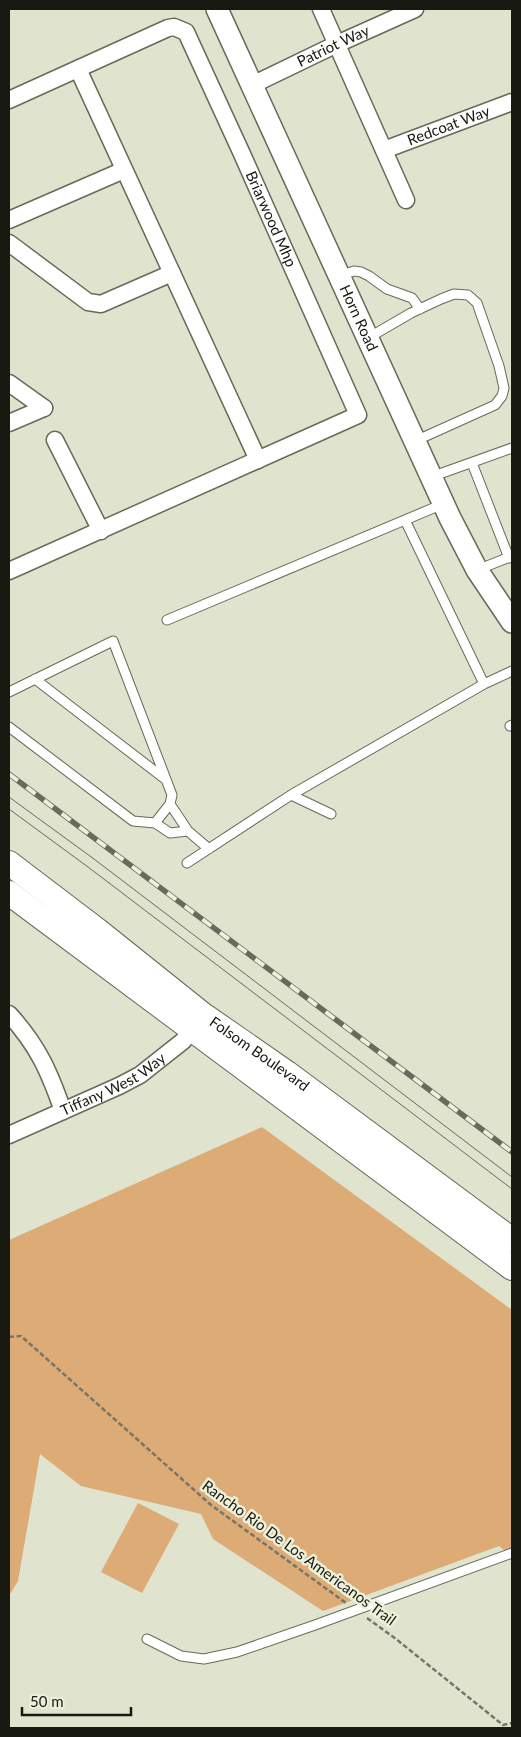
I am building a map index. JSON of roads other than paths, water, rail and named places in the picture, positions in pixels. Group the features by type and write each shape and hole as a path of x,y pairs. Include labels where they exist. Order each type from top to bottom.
{"main road":[{"name":"Folsom Boulevard","path":"9,864 97,930 197,1022 287,1073 512,1240"},
{"name":"Folsom Boulevard","path":"9,893 197,1022 512,1268"}],"street":[{"name":"Horn Road","path":"217,9 443,504 476,570 512,622"},
{"path":"321,9 406,200"},
{"name":"Patriot Way","path":"252,85 415,9"},
{"name":"Briarwood Mhp","path":"9,100 168,28 180,29 189,37 358,415 9,571"},
{"path":"78,69 258,460"},
{"name":"Redcoat Way","path":"384,150 512,102"},
{"path":"9,220 124,170"},
{"path":"9,243 88,302 94,304 101,304 172,273"},
{"path":"9,383 44,408 9,423"},
{"path":"55,440 101,531"},
{"path":"9,1014 26,1034 42,1059 63,1111"},
{"name":"Tiffany West Way","path":"9,1135 140,1075 182,1041 197,1022"}],"lane":[{"path":"340,276 354,271 361,272 384,288 412,298 420,309"},
{"path":"368,338 420,309 454,294 468,295 477,303 499,366 504,388 502,396 495,404 415,442"},
{"path":"431,477 512,448"},
{"path":"472,463 511,557 476,570"},
{"path":"167,620 443,504"},
{"path":"405,520 484,684"},
{"path":"9,692 113,642 172,795 170,804 155,823"},
{"path":"187,863 292,795 484,684 512,671"},
{"path":"34,679 166,779"},
{"path":"9,727 133,821 155,823 170,833 188,831"},
{"path":"292,795 330,814"},
{"path":"170,804 188,831 209,849"},
{"path":"147,1639 181,1656 204,1659 237,1652 357,1610 512,1552"}],"tram line":[{"path":"9,797 94,859 512,1177"},
{"path":"9,809 512,1189"}],"railway":[{"path":"9,774 512,1152"}]}
